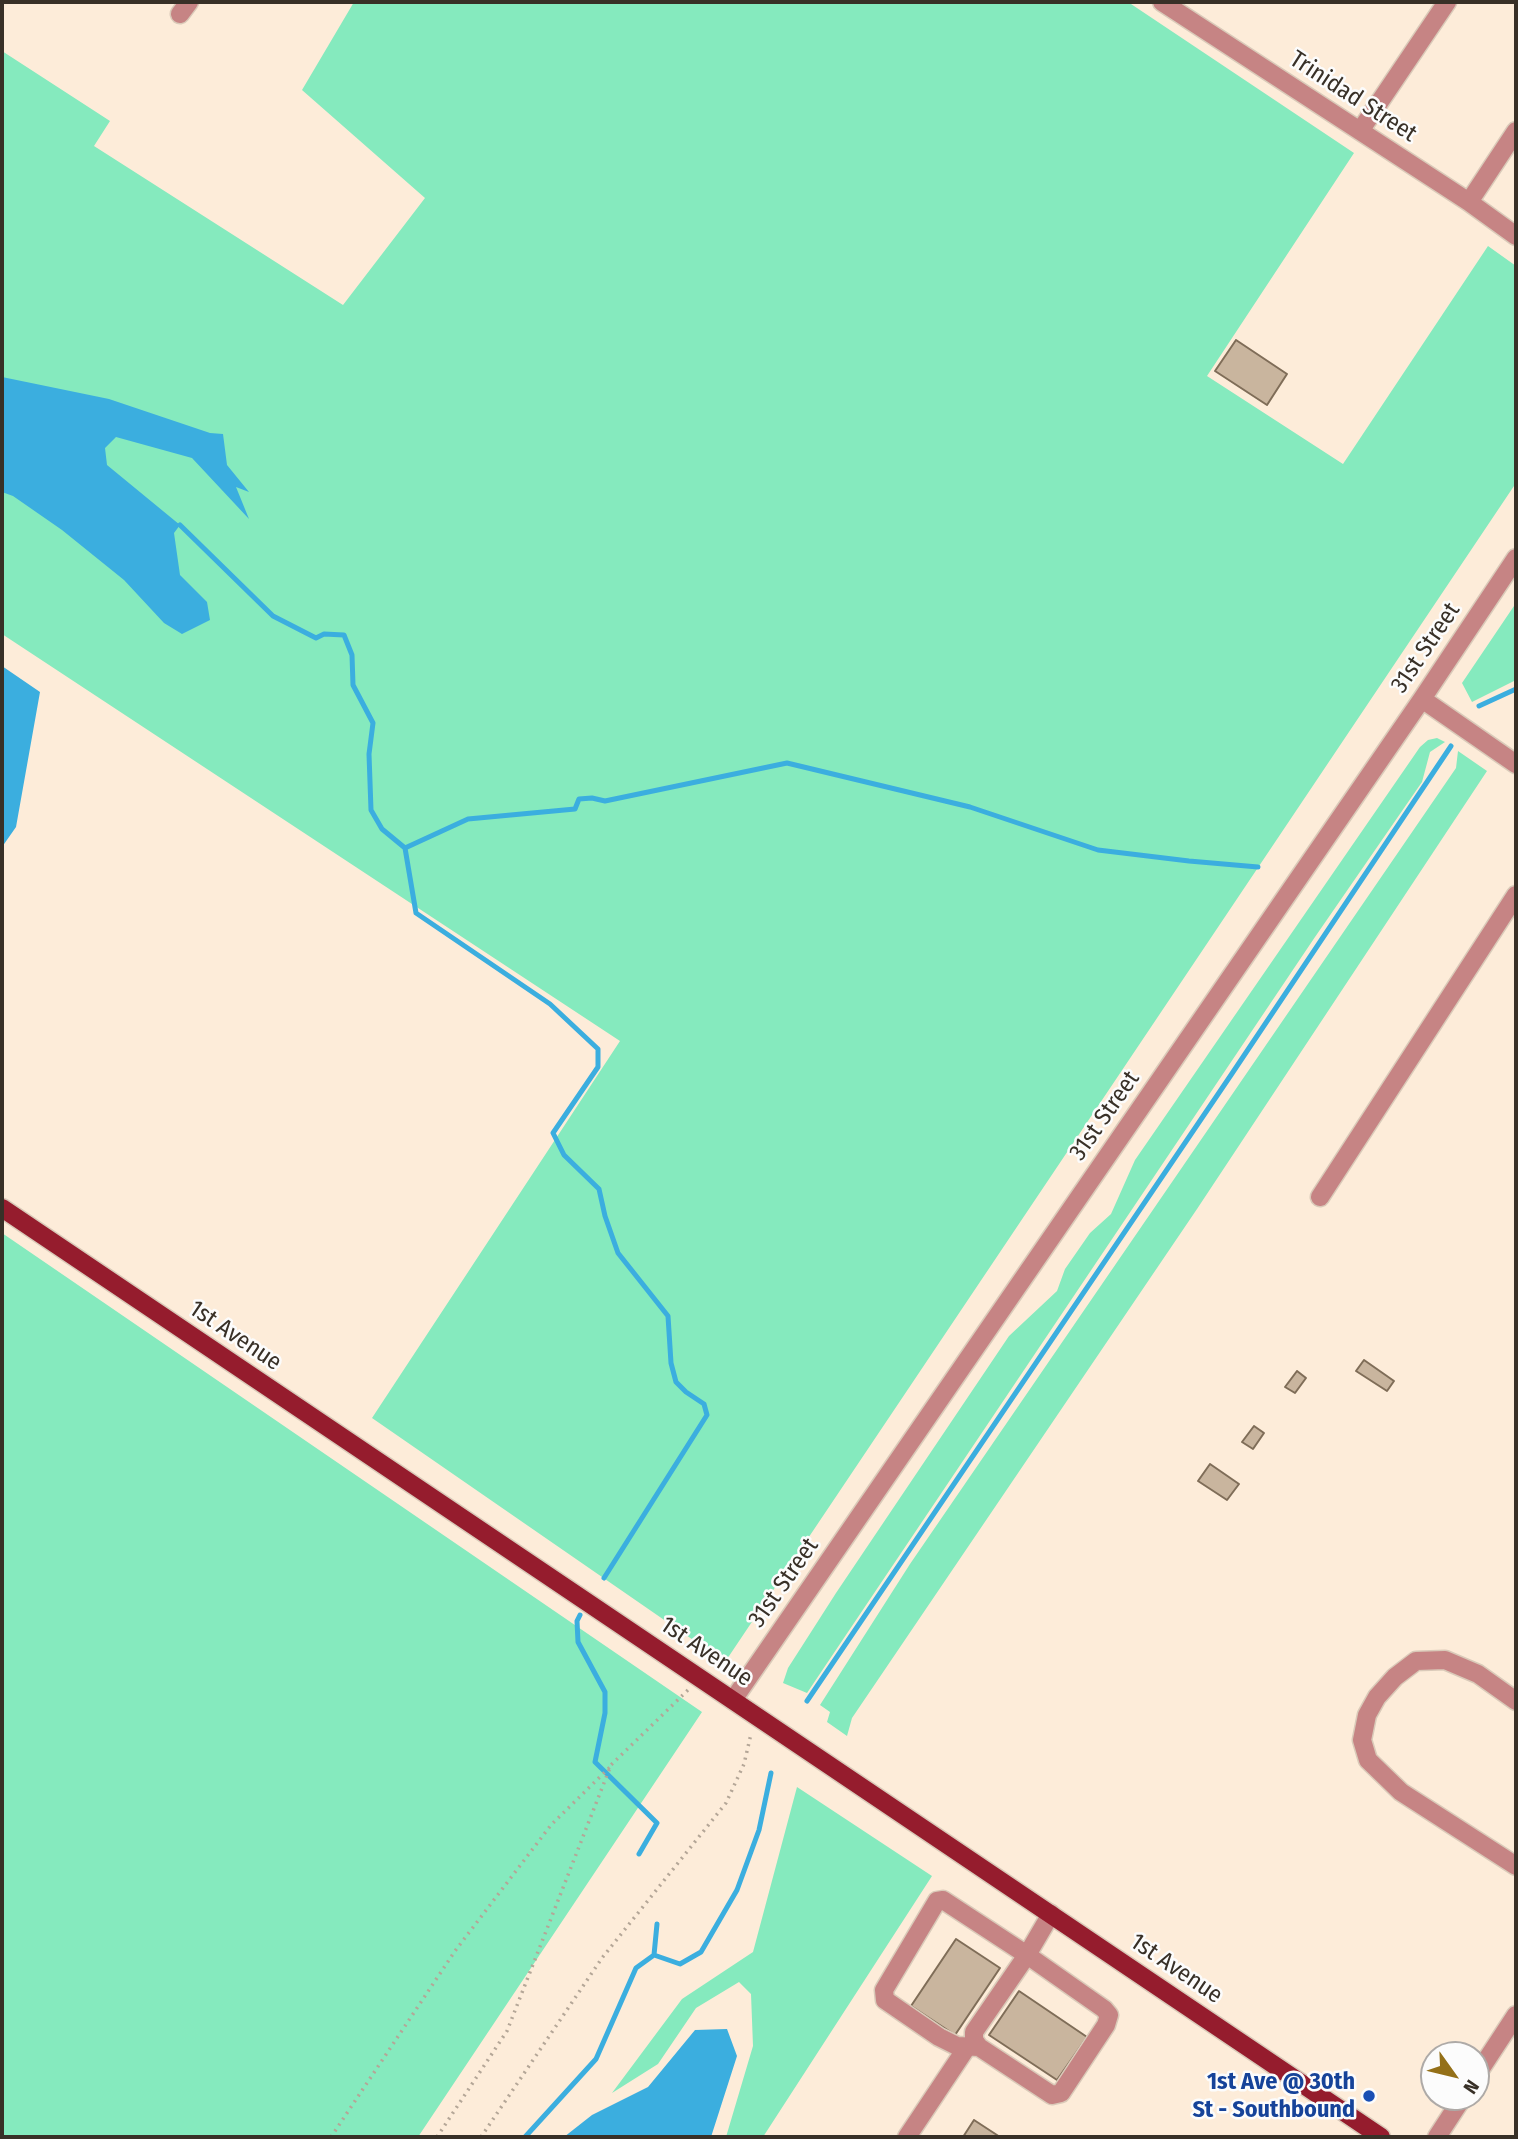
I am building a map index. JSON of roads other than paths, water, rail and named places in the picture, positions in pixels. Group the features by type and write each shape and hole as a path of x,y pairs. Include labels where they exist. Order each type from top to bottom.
{"main road":[{"name":"1st Avenue","path":"2,1208 1381,2137"}],"street":[{"path":"1360,131 1447,2"},
{"name":"Trinidad Street","path":"1170,4 1516,236"},
{"path":"1469,202 1516,131"},
{"name":"31st Street","path":"733,1700 1422,699 1516,558"},
{"path":"1422,699 1516,764"},
{"path":"1320,1197 1516,895"},
{"path":"1516,1701 1478,1674 1445,1660 1416,1661 1395,1677 1377,1697 1367,1715 1362,1740 1368,1760 1401,1791 1516,1866"},
{"path":"943,1900 1027,1955 1109,2015 1106,2025 1061,2093 1052,2095 973,2047 957,2046 939,2037 885,2000 884,1990 937,1901 943,1900"},
{"path":"907,2137 973,2047 974,2032 1027,1955 1051,1914"},
{"path":"1490,2055 1516,2015"},
{"path":"1437,2137 1454,2111"}],"water":[{"path":"2,377 109,399 210,433 223,434 227,465 249,492 236,487 249,519 192,458 116,437 105,448 107,465 180,525 174,533 180,575 207,602 210,620 182,634 164,623 124,580 62,530 13,496 2,492"},
{"path":"2,666 40,692 16,827 2,847"},
{"path":"727,2029 737,2056 711,2137 564,2137 592,2115 648,2087 695,2030"}],"waterway":[{"path":"180,525 273,616 316,638 324,634 344,635 352,655 353,685 373,723 369,754 371,810 382,829 405,848"},
{"path":"1479,706 1516,689"},
{"path":"807,1701 1451,746"},
{"path":"604,1578 707,1415 704,1404 676,1382 671,1363 668,1316 618,1253 599,1189 564,1155 553,1133 598,1067 598,1049 550,1004 416,913 405,848 468,819 575,809 579,799 605,801 787,763 970,807 1098,850 1258,867"},
{"path":"580,1615 577,1621 578,1642 605,1692 605,1713 595,1762 657,1823 639,1854"},
{"path":"525,2137 596,2059 636,1968 654,1955 680,1964 701,1952 737,1890 759,1830 771,1773"},
{"path":"654,1955 657,1924"}],"place":[{"name":"1st Ave @ 30th St - Southbound","path":"1369,2096"}]}
